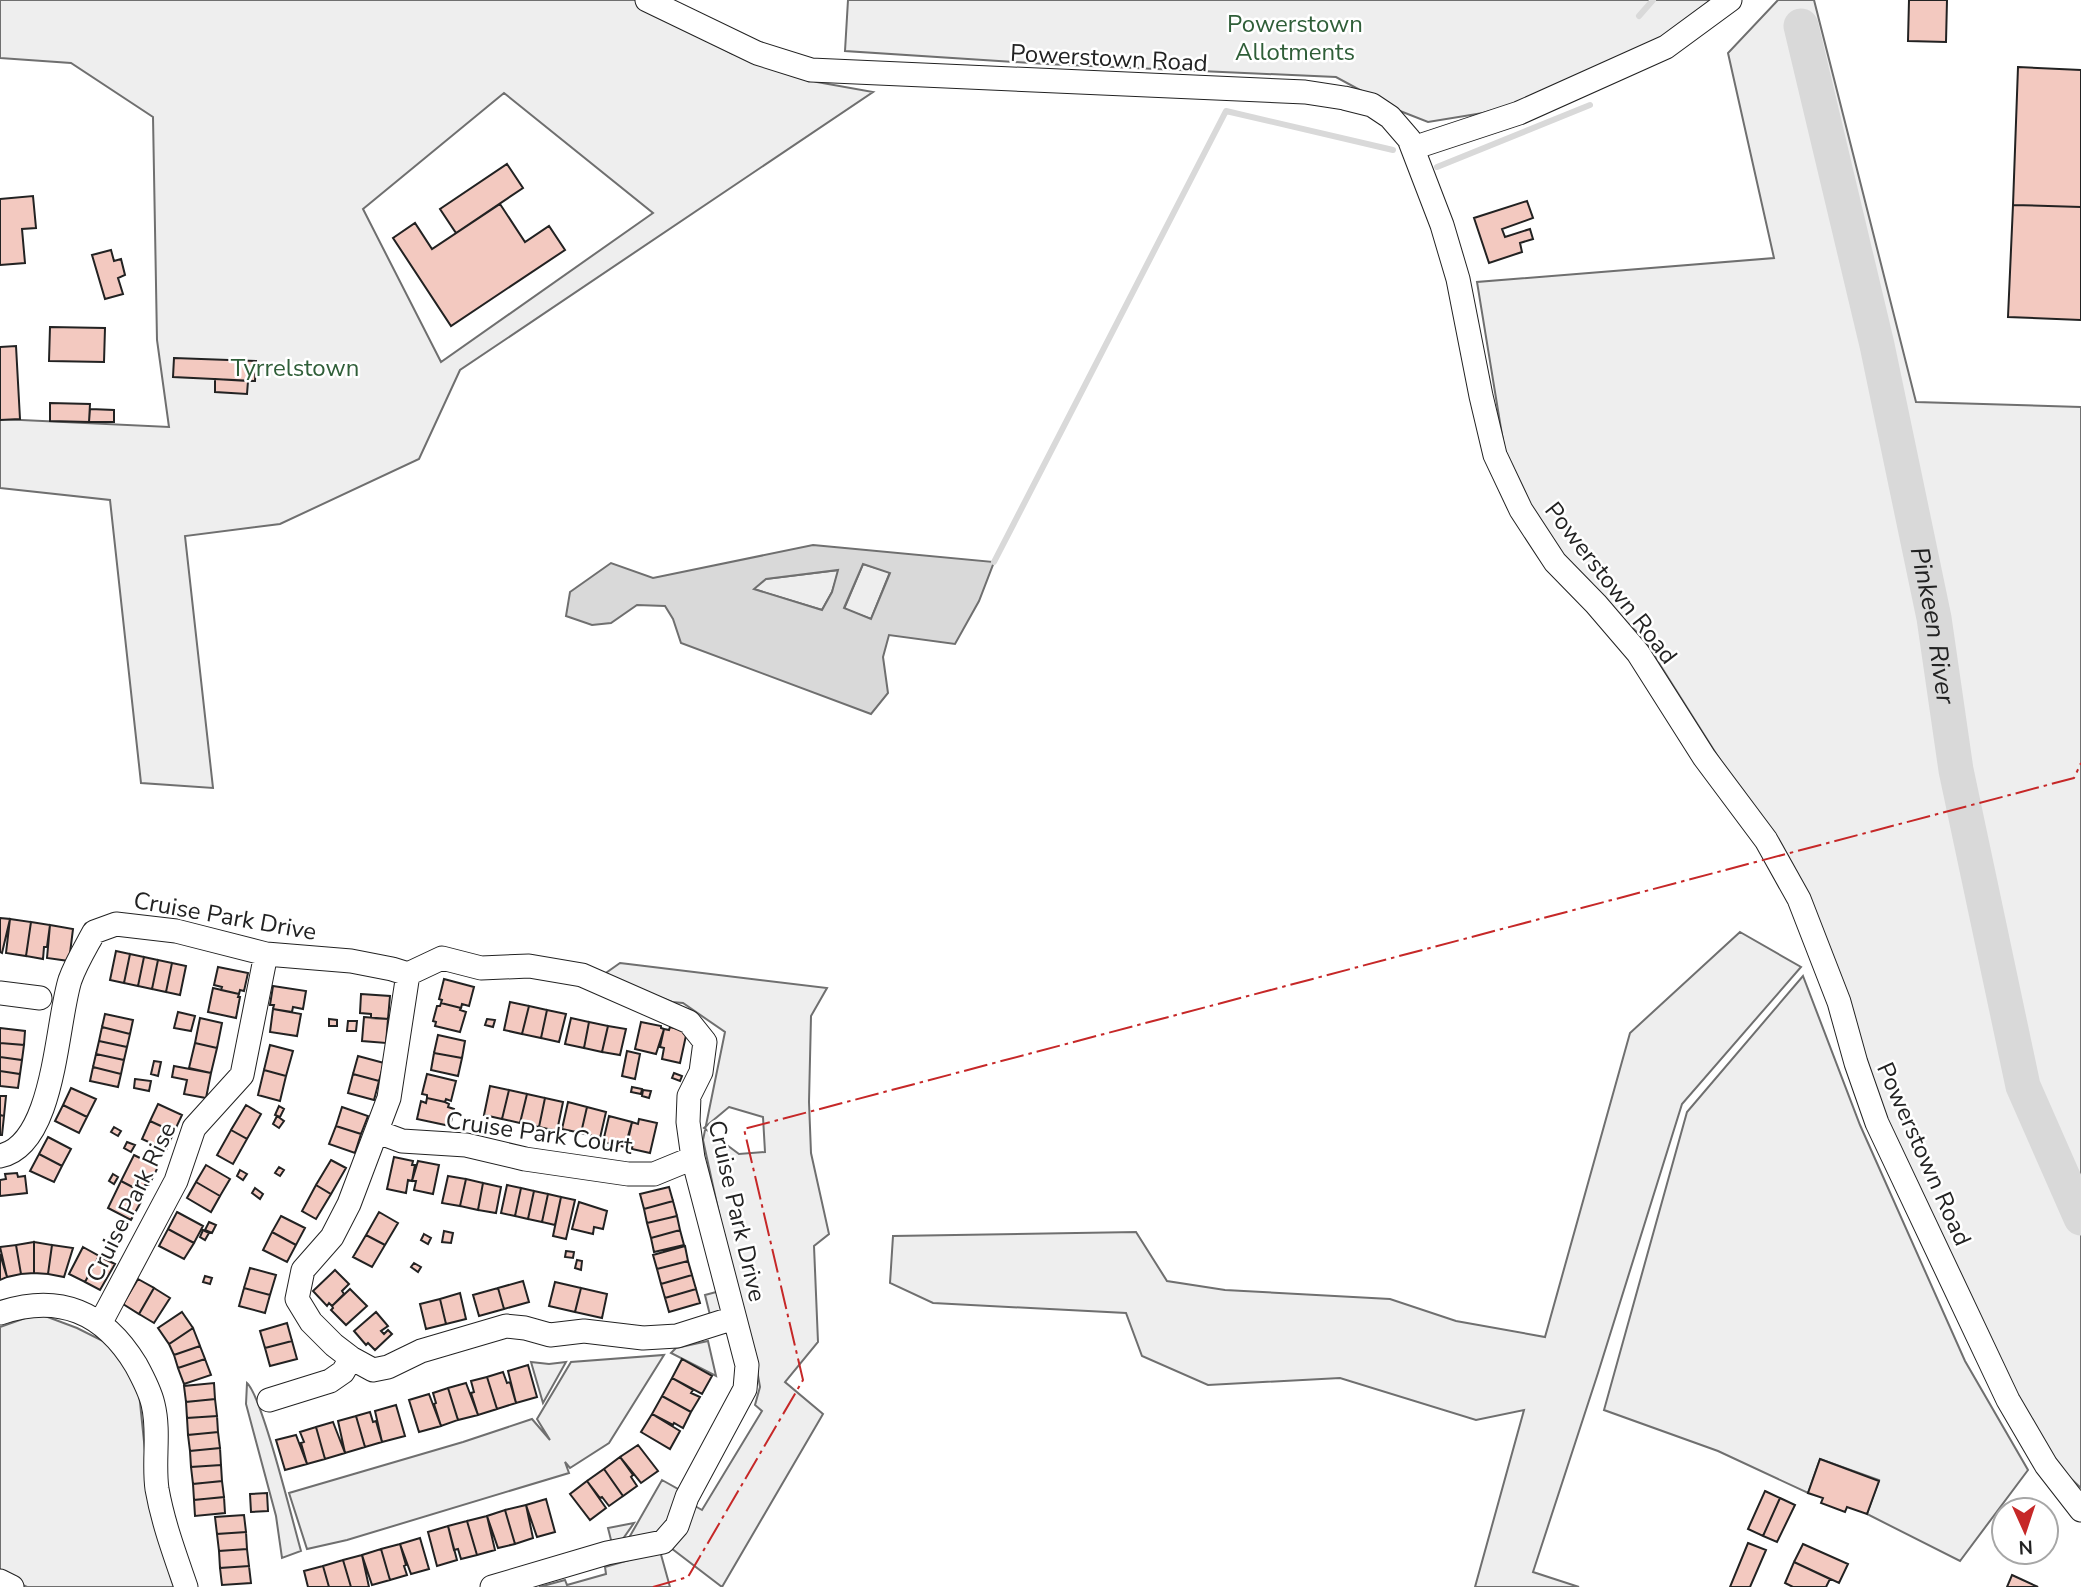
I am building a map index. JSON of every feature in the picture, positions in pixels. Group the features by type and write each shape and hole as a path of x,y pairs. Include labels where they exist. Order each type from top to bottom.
{"street":[{"name":"Powerstown Road","path":"647,0 757,53 811,70 1305,92 1344,97 1371,105 1390,117 1409,139 1443,225 1458,279 1495,455 1521,510 1555,562 1638,653 1704,757 1773,852 1799,899 1834,989 1877,1123 2008,1400 2046,1465 2081,1510"},
{"path":"1413,148 1519,113 1666,47 1730,0"},
{"name":"Cruise Park Drive","path":"0,1156 12,1153 30,1136 45,1100 70,980 94,932 116,924 176,931 266,954 351,961 408,974 442,958 481,968 529,967 582,975 689,1022 705,1042 701,1072 689,1097 688,1122 693,1158 747,1365 745,1389 687,1497 677,1526 663,1542 607,1553 492,1587"},
{"name":"Cruise Park Rise","path":"101,1322 176,1181 194,1128 242,1075 266,954"},
{"path":"408,974 389,1098 377,1132 349,1204 332,1237 303,1270 298,1299 311,1322 351,1358 373,1370 388,1367 421,1351 506,1326 550,1335 584,1331 643,1338 677,1336 734,1318"},
{"path":"0,993 40,998"},
{"name":"Cruise Park Court","path":"377,1132 402,1141 466,1145 526,1159 628,1174 654,1174 693,1158"},
{"path":"0,1313 39,1304 61,1306 101,1322 124,1345 153,1402 158,1440 157,1485 164,1521 186,1587"},
{"path":"269,1400 330,1381 343,1372 351,1358"},
{"path":"0,1581 12,1587"}],"green space":[{"name":"Tyrrelstown","path":"0,0 635,0 731,53 817,82 873,92 460,370 419,459 280,524 185,536 213,788 141,783 110,500 0,488 0,419 169,427 157,340 153,117 71,63 0,58","holes":["504,93 653,213 441,362 363,209"]},
{"name":"Powerstown Allotments","path":"848,0 1721,0 1660,43 1548,95 1483,113 1428,122 1395,109 1336,77 1046,64 845,51"},
{"path":"1778,0 1814,0 1916,402 2081,407 2081,1488 2050,1459 2016,1402 1884,1115 1806,896 1643,638 1558,558 1522,499 1504,447 1477,282 1774,258 1728,53"},
{"path":"863,564 890,572 871,619 844,609"},
{"path":"839,570 832,592 822,610 753,589 765,579"},
{"path":"1740,932 1801,967 1682,1104 1533,1572 1579,1587 1475,1587 1524,1410 1476,1420 1340,1378 1208,1385 1142,1356 1126,1313 933,1303 890,1283 893,1236 1136,1232 1167,1281 1225,1290 1390,1299 1456,1321 1545,1337 1630,1033"},
{"path":"620,963 827,988 811,1016 811,1153 829,1234 814,1246 818,1342 785,1382 823,1414 722,1587 671,1548 695,1506 702,1510 762,1411 755,1405 760,1387 754,1353 725,1241 703,1140 705,1129 739,1154 765,1152 763,1117 729,1107 706,1127 725,1032 683,1003 672,1002 603,975"},
{"path":"1803,976 1860,1125 1965,1361 2028,1470 2009,1496 1990,1496 1990,1521 1960,1561 1867,1514 1879,1480 1820,1459 1808,1493 1718,1451 1604,1410 1687,1112"},
{"path":"720,1291 724,1306 711,1319 705,1295"},
{"path":"31,1316 45,1316 77,1328 103,1341 126,1361 139,1393 148,1480 176,1587 27,1587 0,1574 0,1327"},
{"path":"708,1341 716,1376 671,1353 676,1348"},
{"path":"664,1355 609,1443 570,1468 565,1462 569,1473 347,1540 307,1549 289,1493 532,1419 550,1440 537,1419 571,1362"},
{"path":"531,1362 566,1362 543,1403"},
{"path":"247,1383 269,1434 301,1551 282,1558 276,1516 246,1404"},
{"path":"662,1480 685,1493 662,1535 626,1543"},
{"path":"634,1523 620,1543 612,1544 608,1528"},
{"path":"660,1551 670,1587 539,1587 565,1580 567,1585 606,1574 605,1567"}],"shaded area":[{"path":"813,545 994,562 979,601 955,644 889,635 883,657 888,693 871,714 681,643 673,619 665,606 637,605 611,623 592,625 566,616 570,592 611,563 653,578","holes":["863,564 890,573 871,619 844,608","838,570 832,592 822,610 754,589 766,579"]}],"building":[{"path":"1909,0 1947,0 1946,42 1908,41"},
{"path":"2018,67 2081,70 2081,207 2013,205"},
{"path":"507,164 523,188 456,233 440,209"},
{"path":"33,196 36,228 22,229 25,263 0,265 0,199"},
{"path":"1527,201 1533,218 1502,229 1505,237 1530,229 1533,239 1520,243 1522,252 1489,263 1474,218"},
{"path":"500,204 525,242 549,226 565,250 451,326 393,238 415,223 432,249"},
{"path":"2013,205 2081,207 2081,320 2008,317"},
{"path":"111,250 114,261 121,259 125,275 118,278 123,294 105,299 92,255"},
{"path":"50,327 105,328 104,362 49,361"},
{"path":"16,346 20,419 0,420 0,347"},
{"path":"174,358 256,361 255,381 173,377"},
{"path":"215,379 248,381 247,394 215,392"},
{"path":"50,403 90,404 89,422 50,421"},
{"path":"90,409 114,410 114,422 89,422"},
{"path":"0,918 10,919 2,953 0,952"},
{"path":"10,919 31,922 26,956 6,953"},
{"path":"31,922 50,925 43,959 26,956"},
{"path":"50,925 73,929 69,961 47,958"},
{"path":"116,951 130,954 124,983 110,980"},
{"path":"130,954 144,957 138,986 124,983"},
{"path":"144,957 158,960 152,989 138,986"},
{"path":"158,960 172,963 166,992 152,989"},
{"path":"172,963 186,966 180,995 166,992"},
{"path":"218,967 248,973 244,991 240,990 239,994 221,990 222,987 214,985"},
{"path":"444,979 474,987 469,1006 462,1004 461,1008 441,1003 442,1000 439,999"},
{"path":"273,986 306,991 303,1009 293,1007 292,1012 273,1009 274,1005 270,1005"},
{"path":"213,988 239,994 236,1018 208,1012"},
{"path":"361,994 390,996 388,1019 371,1018 371,1014 360,1013"},
{"path":"510,1002 529,1006 522,1034 504,1030"},
{"path":"441,1003 466,1012 460,1032 435,1026 436,1022 433,1021 437,1006"},
{"path":"529,1006 547,1010 541,1038 522,1034"},
{"path":"273,1009 301,1014 297,1036 270,1032"},
{"path":"547,1010 566,1014 559,1042 541,1038"},
{"path":"178,1012 195,1016 191,1031 174,1028"},
{"path":"105,1014 133,1020 130,1034 102,1027"},
{"path":"364,1017 388,1019 386,1043 362,1041"},
{"path":"200,1018 222,1023 217,1048 195,1043"},
{"path":"571,1018 589,1022 584,1048 565,1044"},
{"path":"329,1019 337,1020 337,1026 329,1026"},
{"path":"487,1019 495,1020 493,1027 485,1025"},
{"path":"348,1021 357,1021 356,1031 347,1031"},
{"path":"589,1022 608,1026 602,1052 584,1048"},
{"path":"641,1022 664,1029 656,1054 635,1049"},
{"path":"608,1026 626,1029 620,1055 602,1052"},
{"path":"102,1027 130,1034 127,1047 99,1041"},
{"path":"670,1027 687,1031 680,1063 662,1059 664,1048 660,1047 664,1029 669,1030"},
{"path":"0,1028 25,1031 24,1045 0,1043"},
{"path":"438,1035 465,1041 462,1058 434,1053"},
{"path":"99,1041 127,1047 124,1060 96,1054"},
{"path":"0,1043 24,1045 22,1060 0,1057"},
{"path":"195,1043 217,1048 211,1073 189,1068"},
{"path":"270,1045 293,1051 286,1076 264,1070"},
{"path":"627,1051 640,1054 635,1079 622,1076"},
{"path":"434,1053 462,1058 458,1076 431,1070"},
{"path":"96,1054 124,1060 121,1074 93,1067"},
{"path":"358,1056 384,1063 379,1081 353,1074"},
{"path":"0,1057 22,1060 20,1074 0,1071"},
{"path":"154,1061 161,1062 158,1076 151,1074"},
{"path":"174,1066 211,1073 206,1098 184,1094 187,1080 172,1077"},
{"path":"93,1067 121,1074 118,1087 90,1081"},
{"path":"264,1070 286,1076 280,1101 258,1095"},
{"path":"0,1071 20,1074 18,1088 0,1086"},
{"path":"674,1073 682,1076 680,1081 672,1078"},
{"path":"353,1074 379,1081 374,1100 348,1093"},
{"path":"427,1074 456,1081 451,1101 427,1098 427,1095 422,1094"},
{"path":"135,1079 151,1081 149,1091 134,1088"},
{"path":"490,1086 509,1090 502,1119 484,1115"},
{"path":"632,1087 642,1089 641,1094 631,1092"},
{"path":"71,1088 96,1099 87,1117 63,1105"},
{"path":"509,1090 527,1094 520,1123 502,1119"},
{"path":"643,1090 651,1091 649,1098 642,1096"},
{"path":"527,1094 545,1098 539,1127 520,1123"},
{"path":"0,1096 6,1096 4,1116 0,1115"},
{"path":"427,1098 445,1102 449,1104 448,1107 454,1109 450,1126 417,1119 421,1101 426,1103"},
{"path":"545,1098 563,1102 557,1131 539,1127"},
{"path":"568,1102 587,1107 581,1133 562,1129"},
{"path":"158,1104 182,1115 174,1132 150,1121"},
{"path":"63,1105 87,1117 79,1133 55,1121"},
{"path":"246,1105 261,1114 247,1139 231,1130"},
{"path":"279,1106 284,1109 280,1117 275,1115"},
{"path":"342,1107 368,1116 361,1134 336,1126"},
{"path":"587,1107 606,1112 600,1138 581,1133"},
{"path":"0,1115 4,1116 2,1135 0,1135"},
{"path":"277,1116 284,1121 279,1128 273,1124"},
{"path":"609,1116 632,1122 625,1147 603,1142"},
{"path":"639,1119 657,1123 650,1153 632,1149 633,1141 628,1140 632,1122 638,1124"},
{"path":"150,1121 174,1132 166,1150 142,1139"},
{"path":"336,1126 361,1134 355,1153 329,1144"},
{"path":"114,1127 121,1131 118,1136 111,1132"},
{"path":"231,1130 247,1139 233,1164 217,1155"},
{"path":"48,1137 71,1149 62,1166 39,1154"},
{"path":"127,1142 135,1145 131,1152 124,1148"},
{"path":"39,1154 62,1166 54,1182 30,1171"},
{"path":"134,1155 158,1167 149,1185 145,1185 142,1192 121,1181"},
{"path":"394,1157 413,1161 412,1165 415,1165 406,1193 387,1189"},
{"path":"331,1160 346,1168 331,1194 316,1185"},
{"path":"418,1161 439,1165 433,1194 414,1190 416,1181 412,1181"},
{"path":"206,1165 230,1179 220,1196 196,1182"},
{"path":"279,1167 284,1170 280,1176 275,1173"},
{"path":"240,1170 247,1174 243,1180 237,1176"},
{"path":"17,1173 18,1177 25,1176 27,1193 0,1196 0,1180 6,1179 5,1174"},
{"path":"113,1174 118,1177 114,1184 109,1181"},
{"path":"448,1176 466,1179 460,1206 442,1203"},
{"path":"466,1179 483,1183 478,1210 460,1206"},
{"path":"121,1181 142,1192 139,1198 142,1200 131,1220 108,1208"},
{"path":"196,1182 220,1196 211,1212 187,1198"},
{"path":"483,1183 501,1187 496,1213 478,1210"},
{"path":"316,1185 331,1194 316,1219 302,1211"},
{"path":"507,1185 521,1188 515,1216 501,1213"},
{"path":"669,1187 673,1201 644,1209 640,1194"},
{"path":"255,1188 263,1194 260,1199 252,1193"},
{"path":"521,1188 534,1191 528,1219 515,1216"},
{"path":"534,1191 548,1194 542,1222 528,1219"},
{"path":"548,1194 561,1197 555,1225 542,1222"},
{"path":"561,1197 575,1200 566,1239 553,1236"},
{"path":"673,1201 677,1216 647,1223 644,1209"},
{"path":"579,1202 607,1211 603,1229 594,1227 593,1234 572,1229"},
{"path":"177,1212 203,1226 194,1243 168,1229"},
{"path":"379,1212 398,1223 385,1245 366,1235"},
{"path":"281,1216 305,1228 296,1245 272,1232"},
{"path":"677,1216 680,1230 651,1238 647,1223"},
{"path":"209,1222 216,1225 212,1233 205,1230"},
{"path":"168,1229 194,1243 184,1259 159,1246"},
{"path":"203,1230 209,1233 205,1240 200,1237"},
{"path":"680,1230 684,1245 654,1252 651,1238"},
{"path":"444,1231 453,1233 451,1243 442,1242"},
{"path":"272,1232 296,1245 287,1262 263,1250"},
{"path":"424,1234 431,1238 428,1244 421,1240"},
{"path":"366,1235 385,1245 372,1267 353,1257"},
{"path":"34,1242 52,1245 48,1274 34,1273"},
{"path":"34,1242 34,1273 21,1274 16,1245"},
{"path":"16,1245 21,1274 7,1277 0,1247"},
{"path":"52,1245 73,1248 64,1277 48,1274"},
{"path":"685,1246 688,1261 657,1269 653,1255"},
{"path":"83,1247 99,1256 85,1282 69,1274"},
{"path":"566,1251 574,1252 573,1258 565,1257"},
{"path":"0,1254 7,1277 0,1280"},
{"path":"99,1256 115,1264 100,1290 85,1282"},
{"path":"577,1260 582,1261 581,1270 575,1268"},
{"path":"688,1261 692,1275 661,1284 657,1269"},
{"path":"414,1263 421,1267 418,1272 411,1267"},
{"path":"250,1268 276,1275 270,1295 244,1288"},
{"path":"335,1270 349,1284 342,1291 344,1294 332,1306 329,1303 327,1306 313,1291"},
{"path":"692,1275 696,1289 665,1298 661,1284"},
{"path":"205,1276 212,1278 210,1284 203,1282"},
{"path":"138,1279 154,1288 139,1314 123,1304"},
{"path":"523,1281 529,1302 504,1309 498,1288"},
{"path":"555,1282 581,1288 575,1312 549,1306"},
{"path":"154,1288 170,1298 154,1323 139,1314"},
{"path":"244,1288 270,1295 265,1313 239,1306"},
{"path":"498,1288 504,1309 479,1316 473,1295"},
{"path":"581,1288 607,1294 602,1318 575,1312"},
{"path":"350,1289 367,1306 346,1325 331,1310"},
{"path":"696,1289 700,1303 669,1312 665,1298"},
{"path":"460,1293 466,1319 446,1324 440,1299"},
{"path":"440,1299 446,1324 426,1329 420,1304"},
{"path":"182,1312 193,1328 169,1344 158,1328"},
{"path":"376,1312 388,1326 381,1331 384,1334 388,1330 392,1334 375,1350 368,1343 366,1345 354,1331"},
{"path":"287,1323 292,1341 265,1348 260,1331"},
{"path":"193,1328 200,1346 174,1355 169,1344"},
{"path":"292,1341 297,1359 270,1366 265,1348"},
{"path":"200,1346 205,1359 178,1368 174,1355"},
{"path":"205,1359 211,1375 184,1384 178,1368"},
{"path":"682,1359 712,1376 702,1394 672,1378"},
{"path":"528,1365 537,1397 516,1403 508,1371"},
{"path":"503,1372 507,1383 510,1382 516,1403 497,1409 487,1377"},
{"path":"487,1377 497,1409 478,1415 471,1393 474,1392 471,1381"},
{"path":"672,1378 700,1397 691,1412 662,1396"},
{"path":"214,1383 215,1399 186,1402 184,1386"},
{"path":"466,1383 478,1415 458,1420 448,1388"},
{"path":"448,1388 458,1420 441,1426 433,1393"},
{"path":"429,1394 441,1426 419,1432 409,1400"},
{"path":"662,1396 691,1412 683,1428 652,1414"},
{"path":"215,1399 217,1416 187,1418 186,1402"},
{"path":"396,1405 405,1436 382,1442 375,1411"},
{"path":"370,1412 373,1422 376,1421 382,1442 365,1447 356,1416"},
{"path":"652,1414 680,1431 670,1449 641,1432"},
{"path":"217,1416 218,1432 188,1435 187,1418"},
{"path":"356,1416 365,1447 345,1453 338,1421"},
{"path":"333,1422 345,1453 325,1459 316,1427"},
{"path":"316,1427 325,1459 307,1464 300,1432"},
{"path":"218,1432 220,1448 190,1451 188,1435"},
{"path":"296,1435 307,1464 285,1470 276,1440"},
{"path":"638,1445 658,1471 641,1483 620,1457"},
{"path":"220,1448 221,1465 191,1467 190,1451"},
{"path":"620,1457 633,1475 631,1477 637,1486 623,1496 604,1469"},
{"path":"1820,1459 1879,1481 1867,1514 1847,1507 1845,1512 1821,1503 1823,1498 1808,1493"},
{"path":"221,1465 222,1481 193,1484 191,1467"},
{"path":"604,1469 623,1496 609,1506 587,1481"},
{"path":"222,1481 224,1497 194,1500 193,1484"},
{"path":"587,1481 606,1508 590,1520 570,1494"},
{"path":"1765,1491 1780,1498 1763,1536 1748,1529"},
{"path":"267,1493 268,1511 251,1512 250,1494"},
{"path":"224,1497 225,1513 195,1516 194,1500"},
{"path":"1780,1498 1795,1505 1777,1542 1763,1536"},
{"path":"546,1499 555,1532 537,1537 526,1505"},
{"path":"526,1505 533,1538 515,1544 505,1510"},
{"path":"505,1510 515,1544 498,1548 487,1516"},
{"path":"244,1515 246,1532 217,1534 215,1517"},
{"path":"487,1516 495,1550 477,1555 467,1521"},
{"path":"467,1521 477,1555 461,1559 458,1549 454,1550 448,1526"},
{"path":"448,1526 457,1560 437,1566 428,1532"},
{"path":"246,1532 247,1549 219,1551 217,1534"},
{"path":"420,1538 429,1569 411,1574 400,1544"},
{"path":"1748,1543 1766,1550 1750,1587 1730,1587"},
{"path":"400,1544 407,1575 390,1580 381,1549"},
{"path":"1803,1544 1848,1564 1839,1583 1794,1562"},
{"path":"247,1549 249,1566 220,1568 219,1551"},
{"path":"381,1549 390,1580 372,1585 362,1555"},
{"path":"362,1555 369,1587 351,1587 343,1560"},
{"path":"343,1560 351,1587 329,1587 323,1566"},
{"path":"1794,1562 1830,1579 1826,1587 1793,1587 1785,1583"},
{"path":"249,1566 251,1583 222,1585 220,1568"},
{"path":"323,1566 329,1587 308,1587 304,1571"},
{"path":"2012,1575 2038,1587 2007,1587"}],"waterway":[{"path":"1639,16 1653,0"},
{"name":"Pinkeen River","path":"1801,26 1877,345 1934,618 1956,770 2023,1086 2081,1218"},
{"path":"1437,167 1590,105"},
{"path":"994,562 1226,111 1393,150"}],"power":[{"path":"653,1587 688,1577 803,1380 744,1129 2074,778 2081,763"}]}
